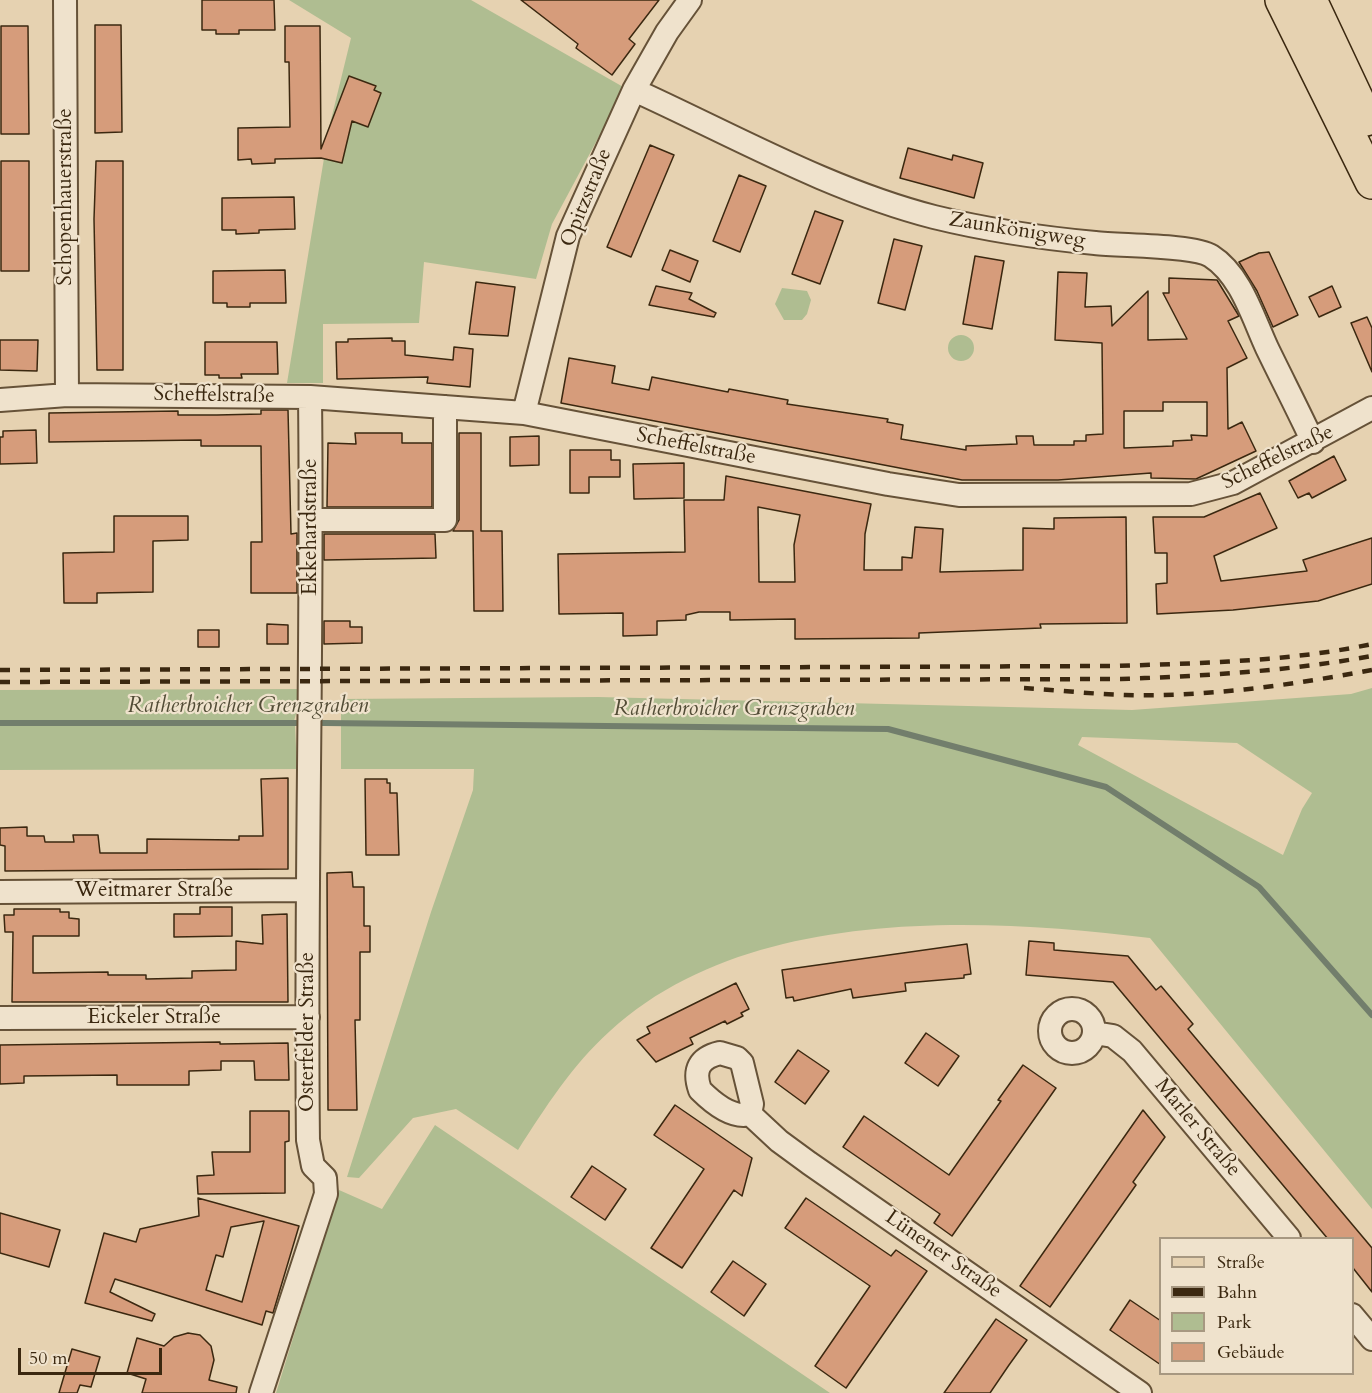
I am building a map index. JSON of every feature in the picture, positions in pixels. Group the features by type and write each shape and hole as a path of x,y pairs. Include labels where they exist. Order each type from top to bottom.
{"main road":[{"path":"1282,0 1372,182"},
{"path":"1310,0 1372,131"}],"street":[{"name":"Schopenhauerstraße","path":"65,0 67,395"},
{"name":"Opitzstraße","path":"524,413 568,236 634,90 667,32 690,0"},
{"name":"Zaunkönigweg","path":"634,90 746,141 786,163 922,214 1000,232 1150,248 1194,249 1211,256 1226,268 1242,294 1313,442"},
{"name":"Scheffelstraße","path":"0,400 67,395 310,397 524,413 888,484 959,495 1191,494 1233,483 1313,442 1372,408"},
{"name":"Ekkehardstraße","path":"310,397 312,520 310,656"},
{"path":"312,520 445,520 445,407"},
{"name":"Osterfelder Straße","path":"261,1393 326,1194 325,1178 314,1166 308,1140 308,890 312,701 310,656"},
{"name":"Weitmarer Straße","path":"0,891 308,890"},
{"name":"Eickeler Straße","path":"0,1018 308,1017"},
{"name":"Marler Straße","path":"1094,1033 1113,1036 1132,1051 1287,1237"},
{"name":"Lünener Straße","path":"750,1114 779,1141 809,1163 1140,1393"},
{"path":"1354,1316 1372,1339"}],"green space":[{"path":"289,0 471,0 625,88 552,224 536,279 424,262 419,323 323,324 323,383 287,383 329,128 351,38"},
{"path":"782,288 807,291 811,300 807,314 802,320 784,320 775,304"},
{"path":"961,335 970,339 974,348 970,357 961,361 952,357 948,348 952,339"},
{"path":"1372,688 1372,1209 1150,938 1012,926 940,925 867,930 796,941 728,961 665,990 610,1031 571,1073 518,1150 456,1109 413,1118 359,1178 347,1177 431,912 473,790 474,769 341,769 341,699 598,697 1132,710 1351,694","holes":["1082,737 1237,743 1312,793 1302,809 1283,855 1078,745"]},
{"path":"303,689 294,721 0,721 0,690"},
{"path":"0,725 295,725 297,769 0,770"},
{"path":"435,1125 830,1393 276,1393 339,1190 382,1209"}],"building":[{"path":"202,0 274,0 275,30 239,30 239,34 216,34 216,30 202,30"},
{"path":"521,0 659,0 629,39 635,44 612,75 576,48 578,44"},
{"path":"95,25 121,25 122,132 95,133"},
{"path":"1,26 28,26 29,134 1,134"},
{"path":"285,26 320,26 321,149 349,76 376,86 374,90 381,93 368,127 352,121 342,163 321,158 275,159 275,163 252,164 251,159 238,160 238,128 290,127 289,62 285,62"},
{"path":"650,145 674,155 631,257 607,247"},
{"path":"908,148 952,160 953,155 983,163 974,198 900,178"},
{"path":"1,161 29,161 29,271 1,271"},
{"path":"96,161 123,161 123,370 97,370 94,219"},
{"path":"739,175 766,186 740,252 713,241"},
{"path":"294,197 295,229 259,230 259,233 236,234 236,230 222,230 222,198"},
{"path":"815,211 843,221 820,284 792,274"},
{"path":"894,239 922,246 905,310 878,303"},
{"path":"670,250 698,261 690,282 662,270"},
{"path":"1269,252 1298,315 1273,327 1257,291 1239,262 1259,253"},
{"path":"975,256 1004,261 992,329 963,324"},
{"path":"285,270 286,303 250,303 250,307 227,307 227,303 213,303 213,271"},
{"path":"1058,272 1087,273 1085,307 1111,306 1112,326 1148,291 1148,340 1187,339 1163,293 1169,293 1169,278 1217,280 1239,316 1228,321 1247,358 1227,368 1228,429 1242,422 1256,451 1196,479 1151,478 1151,473 1058,480 962,480 561,403 569,358 615,366 612,383 649,390 652,377 728,392 729,389 788,400 787,404 888,419 887,422 903,425 901,439 966,450 966,446 1017,444 1016,436 1033,436 1034,445 1074,445 1074,441 1086,441 1086,435 1103,434 1102,343 1055,340","holes":["1163,402 1207,402 1207,436 1191,435 1192,440 1173,441 1173,446 1124,448 1124,411 1163,411"]},
{"path":"476,282 515,287 508,336 469,334"},
{"path":"656,286 692,293 689,299 716,313 714,317 649,305"},
{"path":"1332,286 1341,307 1319,317 1309,297"},
{"path":"1367,317 1372,328 1372,372 1351,323"},
{"path":"392,338 392,341 405,341 405,355 453,360 454,347 473,349 470,387 427,383 428,377 337,379 336,342 348,342 348,339"},
{"path":"0,340 38,340 37,371 0,370"},
{"path":"205,342 277,342 278,374 241,374 242,378 219,378 219,375 205,375"},
{"path":"261,410 288,410 291,534 297,533 297,593 251,593 251,542 262,542 261,446 201,446 201,440 49,442 49,413 178,411 178,415 217,415 261,414"},
{"path":"36,430 37,463 0,464 0,437 3,437 3,431"},
{"path":"355,433 402,433 402,443 432,443 432,507 327,507 328,443 356,444"},
{"path":"459,433 481,433 481,531 502,531 503,611 474,611 473,531 453,531 459,520"},
{"path":"539,436 539,465 510,466 510,437"},
{"path":"570,450 611,450 611,460 620,460 620,477 589,477 589,493 570,493"},
{"path":"1334,456 1346,480 1312,498 1309,493 1298,498 1289,481"},
{"path":"684,463 684,498 634,499 633,464"},
{"path":"726,476 871,504 865,534 864,570 902,570 902,557 912,558 915,527 943,529 940,572 1023,570 1023,528 1054,529 1054,518 1126,517 1127,623 1040,624 1041,628 919,633 919,638 795,639 795,619 730,620 730,612 699,612 686,615 686,620 657,621 657,635 623,636 623,613 559,614 558,554 685,552 684,500 724,500","holes":["758,507 800,515 794,545 795,582 759,582"]},
{"path":"1260,493 1277,528 1214,556 1221,581 1307,571 1303,560 1372,538 1372,584 1318,601 1233,610 1157,614 1156,584 1167,583 1167,553 1155,553 1153,517 1204,517"},
{"path":"114,516 188,516 188,540 153,541 153,592 97,593 97,603 64,603 63,553 114,552"},
{"path":"324,534 435,534 436,558 324,560"},
{"path":"324,621 350,621 350,627 362,627 362,643 324,644"},
{"path":"267,624 288,625 288,644 267,644"},
{"path":"198,630 219,630 219,647 198,647"},
{"path":"288,778 288,869 5,871 5,846 0,845 0,828 27,827 27,836 44,836 45,842 74,842 73,835 98,835 100,853 147,853 147,839 239,840 239,836 263,836 261,779"},
{"path":"365,779 387,779 387,783 390,783 390,793 397,793 399,855 366,855"},
{"path":"352,872 353,887 364,887 364,926 370,926 370,952 360,952 360,1020 355,1020 357,1110 328,1110 327,873"},
{"path":"200,907 232,907 232,936 174,937 174,914 200,914"},
{"path":"14,909 60,909 60,912 69,912 69,918 79,919 79,936 33,936 33,973 108,972 108,975 146,975 146,979 192,978 192,971 236,970 236,941 263,944 262,915 287,914 288,1002 12,1002 13,932 5,932 4,915 14,915"},
{"path":"1029,941 1054,943 1054,950 1128,956 1156,990 1161,986 1193,1024 1188,1029 1372,1248 1372,1292 1354,1269 1354,1237 1326,1237 1113,982 1026,975"},
{"path":"967,944 971,974 964,975 964,978 905,983 906,991 853,998 851,989 794,1001 793,997 786,998 782,970"},
{"path":"736,983 749,1009 741,1013 743,1016 727,1024 725,1021 690,1038 693,1044 656,1062 637,1040 650,1033 647,1027"},
{"path":"926,1033 959,1056 938,1086 905,1063"},
{"path":"220,1042 220,1044 288,1043 289,1080 255,1080 254,1061 221,1061 221,1070 189,1071 189,1085 117,1085 117,1075 24,1076 24,1083 0,1084 0,1045"},
{"path":"798,1050 829,1071 805,1104 775,1082"},
{"path":"1023,1065 1056,1088 952,1236 934,1223 940,1214 843,1147 864,1116 949,1175 1001,1101 998,1100"},
{"path":"675,1105 752,1158 742,1196 734,1190 682,1268 651,1248 704,1169 654,1135"},
{"path":"1143,1110 1165,1137 1133,1182 1136,1185 1050,1307 1020,1286"},
{"path":"250,1111 289,1111 289,1141 285,1142 285,1193 198,1194 197,1176 214,1175 212,1152 250,1152"},
{"path":"592,1166 626,1189 605,1220 571,1197"},
{"path":"198,1198 299,1226 273,1313 266,1311 262,1325 115,1279 110,1292 155,1314 152,1321 85,1303 104,1233 136,1242 140,1229 199,1216","holes":["264,1221 242,1302 206,1290 216,1255 223,1257 231,1227"]},
{"path":"806,1198 891,1256 896,1250 927,1271 846,1388 815,1366 870,1286 785,1228"},
{"path":"0,1213 60,1230 49,1267 0,1253"},
{"path":"733,1261 766,1284 744,1316 711,1292"},
{"path":"1130,1300 1159,1320 1159,1364 1110,1330"},
{"path":"996,1319 1027,1340 990,1393 944,1393"},
{"path":"188,1333 200,1335 211,1346 214,1360 209,1380 237,1387 236,1393 142,1393 146,1379 127,1373 137,1338 164,1346 174,1337"},
{"path":"72,1349 100,1357 91,1387 80,1385 77,1393 59,1393"}],"waterway":[{"name":"Ratherbroicher Grenzgraben","path":"0,723 324,723 888,729 1106,787 1259,887 1372,1015"}],"railway":[{"path":"0,670 1114,666 1276,658 1372,644"},
{"path":"0,682 1121,679 1247,672 1310,666 1372,656"},
{"path":"1024,688 1125,695 1187,694 1311,681 1372,670"}]}
